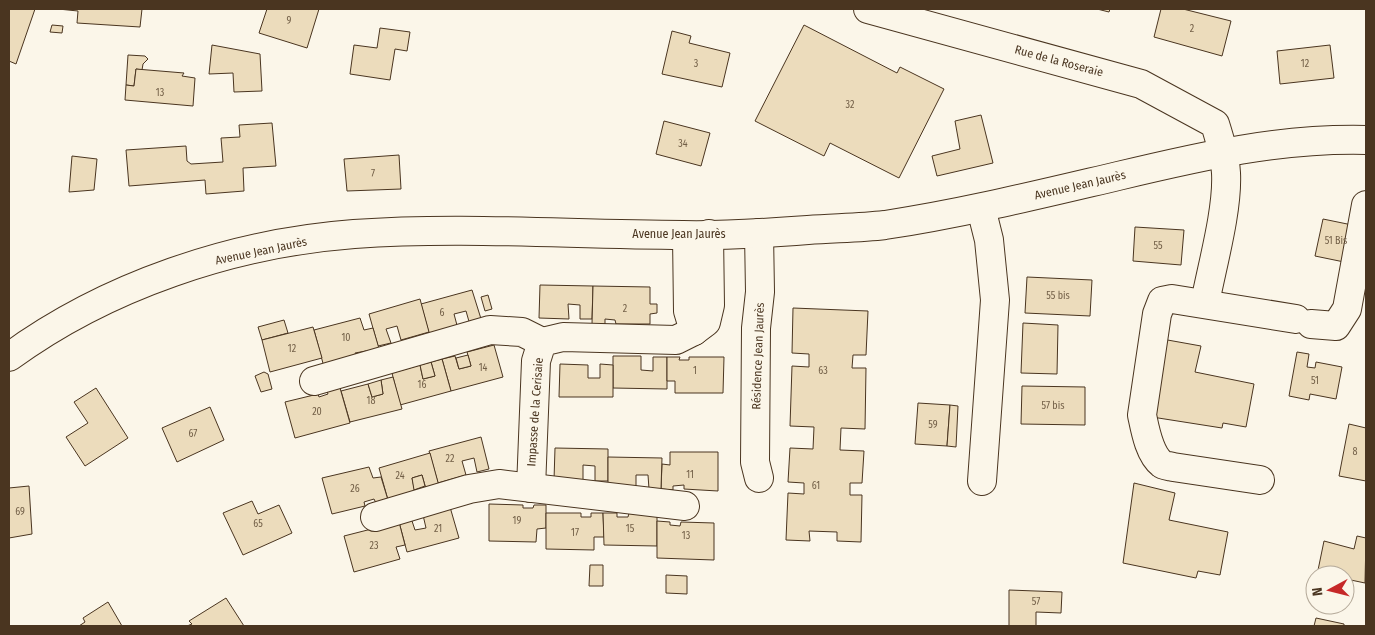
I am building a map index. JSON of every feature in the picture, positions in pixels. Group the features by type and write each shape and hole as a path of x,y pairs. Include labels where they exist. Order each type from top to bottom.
{"main road":[{"name":"Rue de la Roseraie","path":"868,9 944,19 1141,84 1215,124 1223,151 1226,174 1224,198 1205,303"},
{"name":"Avenue Jean Jaurès","path":"9,357 29,342 81,312 130,290 194,265 273,246 352,234 457,231 698,235 759,234 882,225 981,208 1223,151 1288,142 1366,140"},
{"path":"1260,480 1162,464 1155,454 1145,430 1142,415 1157,314 1162,301 1172,299 1205,303 1303,322 1336,326 1347,309 1366,205"},
{"path":"981,208 989,240 996,300 982,481"},
{"name":"Résidence Jean Jaurès","path":"759,234 760,292 756,328 755,462 759,478"},
{"name":"Impasse de la Cerisaie","path":"531,488 536,361 542,342 563,337 676,340 694,331 688,310 698,235"},
{"path":"314,382 490,330 522,332 542,342"},
{"path":"375,517 469,489 499,484 684,506"}],"building":[{"path":"9,9 35,9 16,64 9,61"},
{"path":"58,9 142,9 140,27 77,23 78,11"},
{"path":"267,9 319,9 307,48 259,33"},
{"path":"1097,9 1110,9 1109,12"},
{"path":"1161,9 1183,9 1231,21 1222,56 1154,37"},
{"path":"52,25 63,26 62,33 50,32"},
{"path":"804,25 897,73 900,67 944,89 899,178 830,143 824,156 755,121"},
{"path":"380,28 410,32 407,51 395,49 390,80 350,74 354,45 377,48"},
{"path":"672,31 691,36 689,43 730,53 722,87 662,74"},
{"path":"212,45 260,54 262,91 234,92 233,73 209,74"},
{"path":"1330,45 1334,78 1280,84 1277,51"},
{"path":"128,55 145,56 148,59 143,64 142,70 136,69 134,86 126,85"},
{"path":"136,69 184,73 182,76 195,78 193,106 125,100 126,85 134,86"},
{"path":"981,115 993,163 937,176 932,156 960,149 955,121"},
{"path":"664,121 710,133 701,166 656,154"},
{"path":"272,123 276,166 243,168 244,191 206,194 205,180 129,186 126,150 186,146 187,161 191,164 223,162 221,138 240,137 239,125"},
{"path":"399,155 401,189 347,191 344,159"},
{"path":"72,156 97,159 94,190 69,192"},
{"path":"1323,219 1357,226 1349,263 1315,256"},
{"path":"1135,227 1184,230 1181,265 1133,261"},
{"path":"1027,277 1092,280 1090,316 1025,313"},
{"path":"540,285 593,286 592,319 580,319 580,305 568,304 569,319 539,318"},
{"path":"593,286 650,287 650,304 657,304 657,313 650,314 650,324 616,324 615,320 605,319 605,324 592,324"},
{"path":"472,290 482,322 470,325 466,311 454,314 458,329 430,337 421,304"},
{"path":"488,295 492,309 485,311 481,297"},
{"path":"420,299 429,332 401,340 397,326 386,329 391,343 378,346 369,314"},
{"path":"793,308 868,311 866,355 853,355 852,368 866,368 865,429 841,428 840,450 864,451 862,483 850,483 850,495 862,495 861,542 837,541 837,532 809,531 810,541 786,540 788,493 804,494 804,483 788,482 790,448 813,449 814,427 790,426 792,366 809,367 809,354 792,353"},
{"path":"360,318 364,330 373,328 380,352 367,355 366,351 355,353 357,358 324,367 314,330"},
{"path":"284,320 288,333 262,340 258,327"},
{"path":"1023,323 1058,325 1057,374 1021,373"},
{"path":"313,327 322,358 270,372 262,340"},
{"path":"1162,339 1201,346 1195,372 1254,384 1246,427 1223,423 1222,428 1152,417"},
{"path":"494,345 503,377 451,391 442,359 455,356 459,369 471,366 467,352"},
{"path":"1297,352 1309,354 1307,367 1315,368 1316,362 1342,367 1336,399 1310,394 1309,400 1289,396"},
{"path":"468,355 471,366 459,369 456,358"},
{"path":"613,356 641,356 641,370 653,371 653,357 667,357 667,389 613,388"},
{"path":"667,357 680,357 679,360 689,360 689,357 724,357 723,393 675,393 675,381 667,381"},
{"path":"442,359 451,391 400,405 392,373 420,365 423,379 435,376 431,362"},
{"path":"431,362 435,376 423,379 420,365"},
{"path":"560,364 588,365 588,378 600,378 600,364 613,365 613,397 559,397"},
{"path":"264,372 268,374 272,389 261,392 255,376"},
{"path":"393,377 402,409 350,422 341,391 368,384 372,397 383,394 381,380"},
{"path":"381,380 383,394 372,397 368,384"},
{"path":"1022,386 1085,387 1085,425 1021,424"},
{"path":"96,388 128,438 85,466 66,437 88,423 74,402"},
{"path":"340,388 350,423 295,438 285,402 318,394 319,397 328,394 327,391"},
{"path":"918,403 950,405 947,446 915,444"},
{"path":"950,405 958,406 956,447 947,446"},
{"path":"210,407 224,440 177,462 162,428"},
{"path":"1349,424 1366,428 1366,481 1339,476"},
{"path":"481,437 489,469 477,472 474,458 462,461 466,475 438,483 429,451"},
{"path":"555,448 608,449 608,481 595,481 595,466 583,465 583,480 554,480"},
{"path":"670,452 718,452 718,491 684,489 684,485 673,486 673,490 661,489 662,464 670,465"},
{"path":"430,453 439,486 426,489 422,475 412,478 415,492 388,500 379,468"},
{"path":"608,457 662,458 661,489 649,489 648,475 636,475 636,489 608,489"},
{"path":"369,467 373,478 381,477 388,500 376,503 374,499 364,502 365,506 332,514 322,478"},
{"path":"422,475 425,486 414,490 412,478"},
{"path":"1134,483 1175,493 1169,520 1228,532 1220,575 1198,571 1196,578 1123,563"},
{"path":"29,486 32,534 9,538 9,488"},
{"path":"252,501 258,514 279,505 292,533 243,555 223,513"},
{"path":"489,504 523,505 523,508 533,508 534,505 546,505 546,528 537,529 536,542 489,541"},
{"path":"450,507 459,538 407,552 399,522 411,518 415,530 426,528 423,515"},
{"path":"546,513 581,513 581,517 591,517 591,513 603,513 604,537 594,537 594,550 546,549"},
{"path":"603,513 617,513 617,517 628,517 629,513 657,514 657,546 604,545"},
{"path":"657,521 670,522 670,525 680,526 681,522 714,523 714,560 657,558"},
{"path":"399,522 405,545 396,547 400,559 354,572 344,536"},
{"path":"1357,536 1366,538 1365,583 1355,581 1355,565 1319,565 1324,541 1354,549"},
{"path":"590,565 603,565 603,586 589,586"},
{"path":"666,575 687,576 687,594 666,593"},
{"path":"1009,590 1062,592 1061,613 1036,612 1036,626 1009,626"},
{"path":"226,598 244,626 187,626 192,624 189,621"},
{"path":"108,602 122,626 79,626 85,622 83,618"},
{"path":"1316,618 1344,624 1344,626 1314,626"}]}
